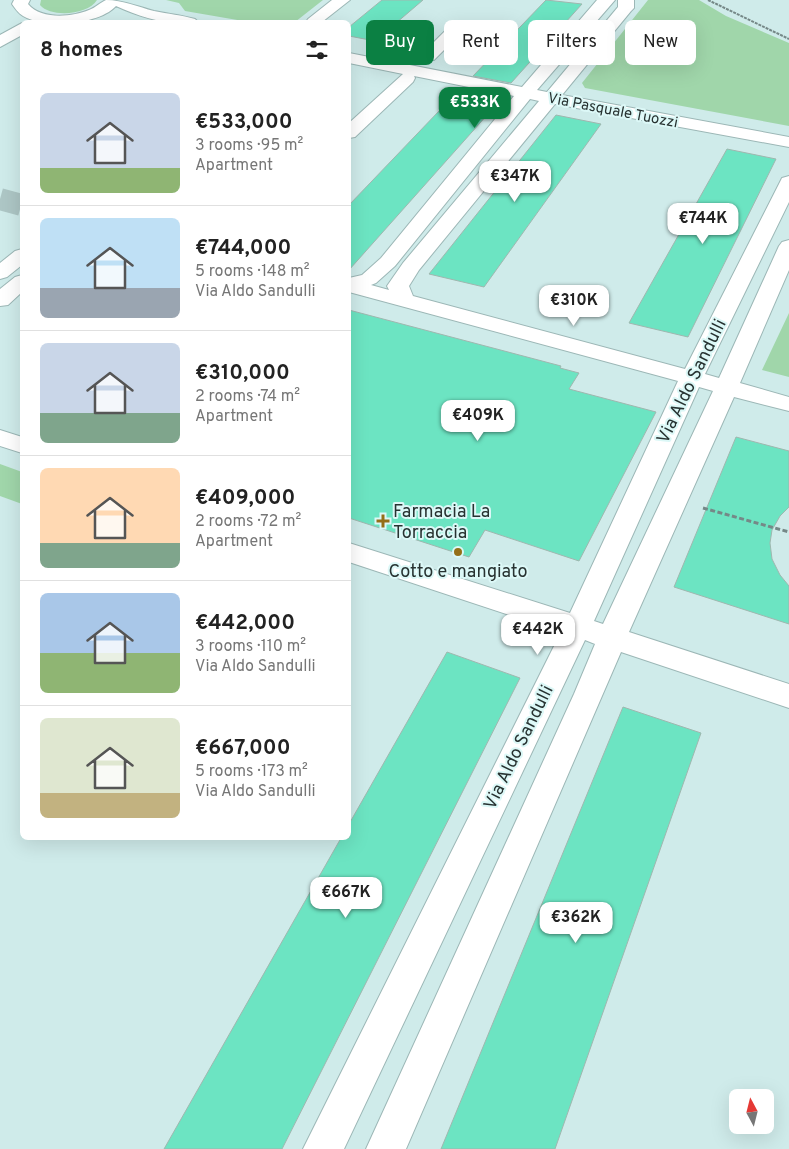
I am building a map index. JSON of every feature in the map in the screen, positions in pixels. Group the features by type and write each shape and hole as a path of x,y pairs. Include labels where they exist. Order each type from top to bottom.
{"street":[{"path":"22,0 20,4 22,9 33,20 64,19 92,14 114,15 143,20"},
{"path":"92,14 107,7 114,0 147,14 179,20"},
{"path":"316,20 342,0"},
{"path":"335,20 360,0"},
{"path":"351,284 369,279 388,262 526,93 603,2 607,0"},
{"path":"404,301 398,286 410,267 626,8 626,0"},
{"path":"0,42 20,29"},
{"path":"434,51 444,42"},
{"name":"Via Pasquale Tuozzi","path":"351,58 549,98 789,142"},
{"path":"351,131 407,78"},
{"name":"Via Aldo Sandulli","path":"323,1149 577,628 691,378 700,365 789,182"},
{"name":"Via Aldo Sandulli","path":"386,1149 630,597 789,246"},
{"path":"0,273 20,257"},
{"path":"0,300 20,283"},
{"path":"351,286 789,404"},
{"path":"0,438 20,444"},
{"path":"351,553 789,696"}],"path":[{"path":"708,0 789,39"},
{"path":"674,500 789,532"}],"green space":[{"path":"41,0 97,0 86,9 78,12 60,13 45,9 40,5"},
{"path":"166,0 323,0 298,20 237,20 185,11 179,3"},
{"path":"648,0 699,0 726,16 789,43 789,126 585,88 582,83 596,65 615,65 615,42 625,29 625,65 696,65 696,20 632,20"},
{"path":"789,313 789,377 762,370"},
{"path":"0,464 20,471 20,503 0,496"}],"building":[{"path":"382,0 423,0 400,20 366,20 366,39 351,36 351,25"},
{"path":"546,0 582,4 568,20 528,20 528,64 511,83 473,76 484,65 518,65 518,29"},
{"path":"462,87 500,95 492,104 496,105 351,268 351,203"},
{"path":"556,115 601,124 484,287 429,274"},
{"path":"727,149 776,159 688,337 629,323"},
{"path":"351,311 561,366 560,368 579,373 569,389 656,412 579,561 485,530 469,557 351,519"},
{"path":"736,437 789,451 789,507 780,516 772,530 770,543 772,559 780,575 789,586 789,624 674,587"},
{"path":"447,652 520,678 282,1149 164,1149 340,840 351,840 351,820"},
{"path":"623,707 701,733 555,1149 441,1149"}],"tunnel":[{"path":"0,199 20,204"}],"place":[{"name":"Farmacia La Torraccia","path":"383,521"},
{"name":"Cotto e mangiato","path":"458,552"}]}
